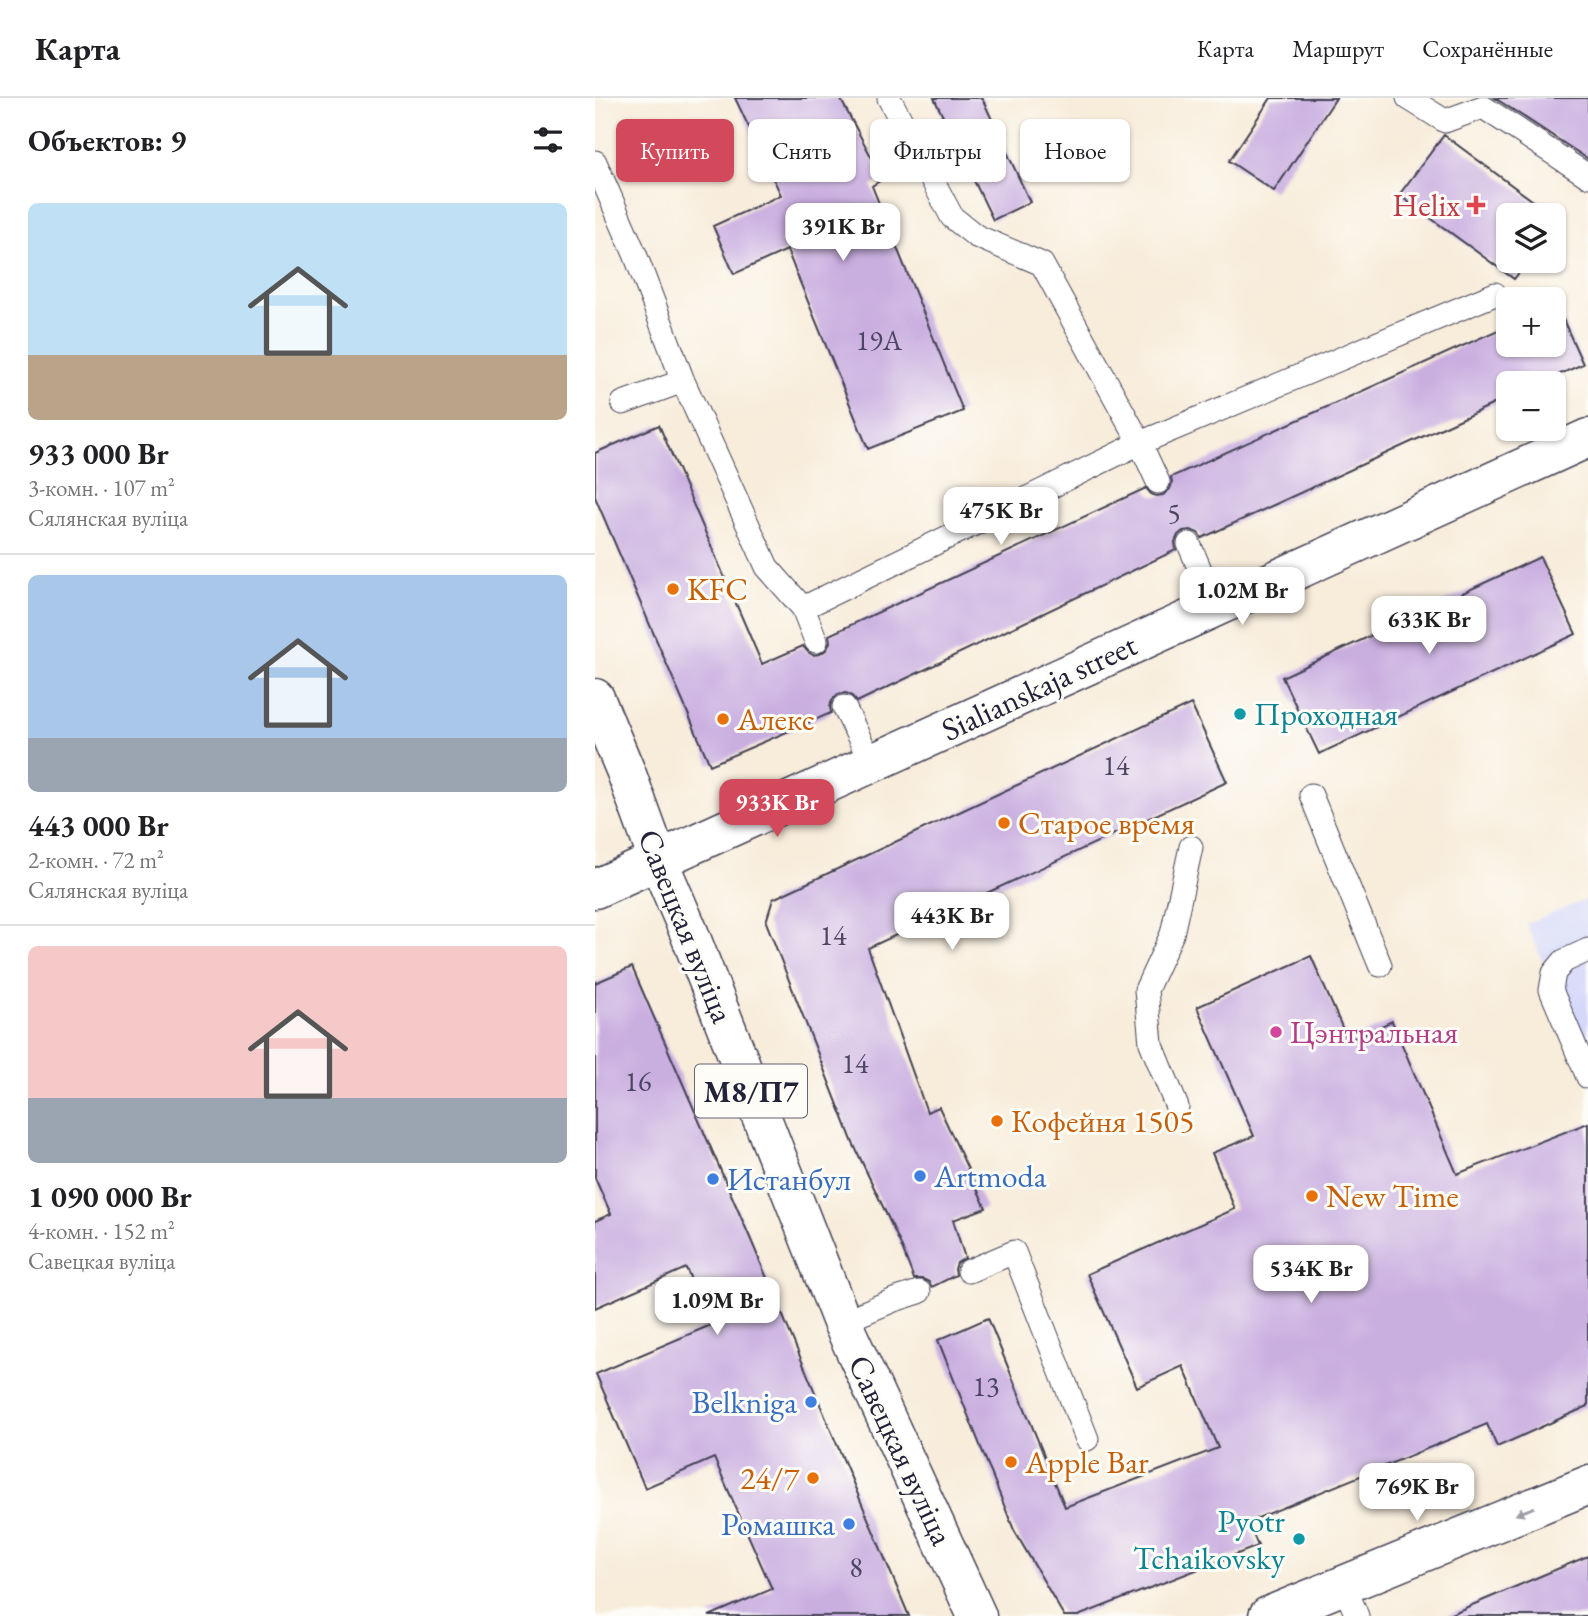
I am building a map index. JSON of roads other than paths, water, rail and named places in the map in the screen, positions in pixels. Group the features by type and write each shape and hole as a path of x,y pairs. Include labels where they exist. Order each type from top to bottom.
{"street":[{"name":"Sialianskaja street","path":"595,889 1588,438"},
{"name":"Савецкая вуліца","path":"595,698 842,1322 977,1616"},
{"path":"1268,1616 1351,1600 1588,1485"}],"lane":[{"path":"889,98 952,216 976,236 1042,264 1140,443 1158,482"},
{"path":"1408,98 1445,121 1483,107 1588,176"},
{"path":"595,162 635,254 683,381 767,568 803,608 816,641"},
{"path":"803,608 1140,443 1495,294"},
{"path":"623,403 683,381"},
{"path":"1189,544 1216,607"},
{"path":"845,707 872,764"},
{"path":"1311,796 1380,965"},
{"path":"1177,1107 1151,1043 1146,990 1172,934 1191,847"},
{"path":"1588,950 1564,961 1553,973 1551,990 1588,1077"},
{"path":"969,1271 1014,1252 1087,1439"},
{"path":"842,1322 919,1292"}],"place":[{"name":"Helix","path":"1476,205"},
{"name":"KFC","path":"673,589"},
{"name":"Проходная","path":"1240,714"},
{"name":"Алекс","path":"723,719"},
{"name":"Старое время","path":"1004,823"},
{"name":"Цэнтральная","path":"1276,1032"},
{"name":"Кофейня 1505","path":"997,1121"},
{"name":"Artmoda","path":"920,1176"},
{"name":"Истанбул","path":"713,1179"},
{"name":"New Time","path":"1312,1196"},
{"name":"Belkniga","path":"811,1402"},
{"name":"Apple Bar","path":"1011,1462"},
{"name":"24/7","path":"813,1478"},
{"name":"Ромашка","path":"849,1524"},
{"name":"Pyotr Tchaikovsky","path":"1299,1539"}]}
